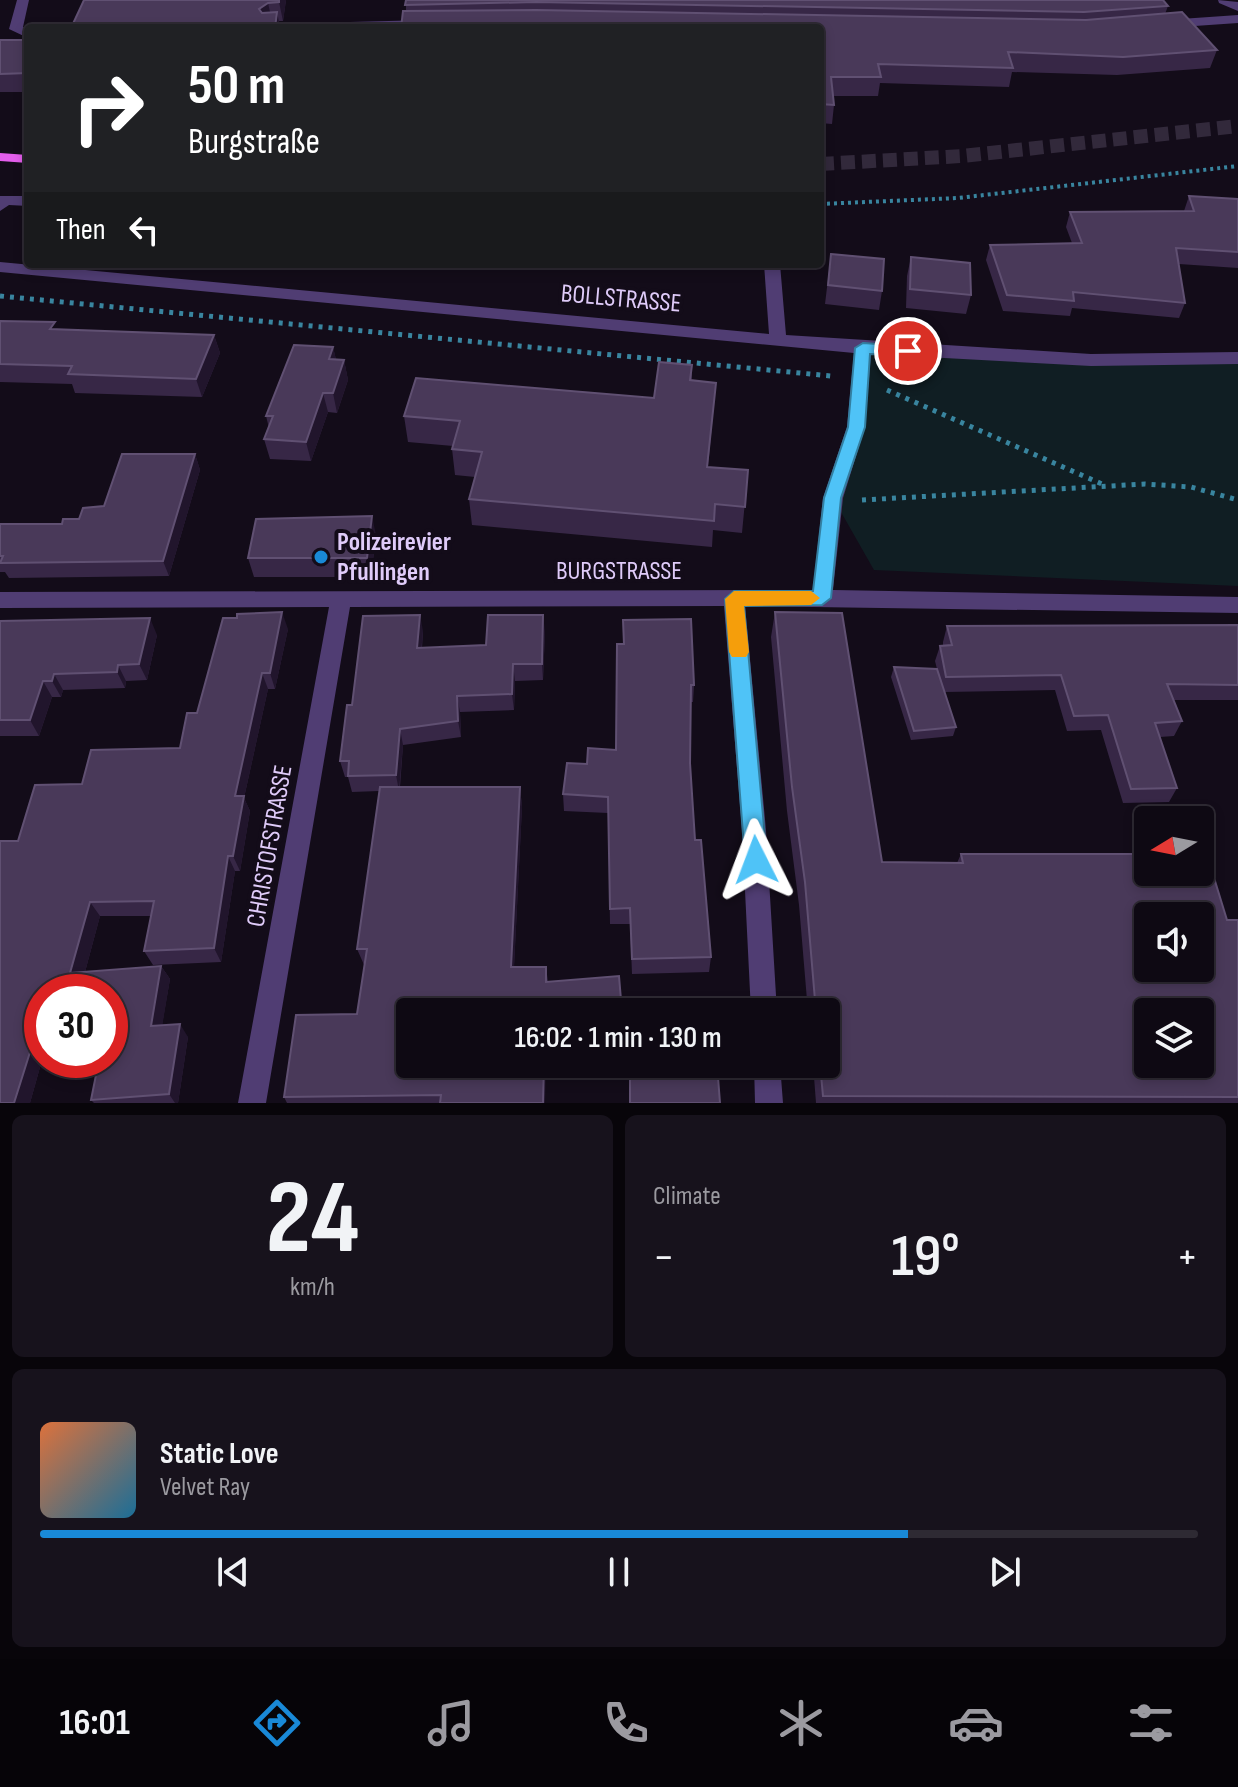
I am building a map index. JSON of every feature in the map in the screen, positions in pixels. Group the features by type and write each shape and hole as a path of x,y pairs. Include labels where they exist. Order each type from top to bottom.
{"main road":[{"path":"0,157 24,159"}],"street":[{"path":"23,0 16,29 24,32"},
{"path":"1224,0 1238,7"},
{"path":"1144,26 1238,19"},
{"path":"0,206 4,200 24,201"},
{"name":"BOLLSTRASSE","path":"0,267 863,348 1067,359 1238,358"},
{"path":"772,268 778,340"},
{"path":"822,598 833,498 853,442 863,348"},
{"name":"BURGSTRASSE","path":"0,600 822,598 1238,605"},
{"name":"CHRISTOFSTRASSE","path":"252,1103 341,599"},
{"path":"734,599 754,830 763,998"},
{"path":"768,1078 769,1103"}],"path":[{"path":"824,204 958,198 1238,166"},
{"path":"0,296 862,379 1102,484"},
{"path":"833,498 889,500 1102,484 1188,487 1238,500"}],"shaded area":[{"path":"863,348 1238,358 1238,586 874,570 833,498 844,469"}],"building":[{"path":"84,0 279,0 259,9 262,13 277,12 276,24 73,24"},
{"path":"406,0 1163,0 1168,6 1084,12 536,2 405,5"},
{"path":"536,10 1086,20 1182,12 1217,50 1123,57 1008,52 1013,68 878,64 881,77 831,77 834,105 824,104 824,24 401,24 403,11"},
{"path":"0,40 24,40 24,73 0,74"},
{"path":"1189,196 1238,199 1238,252 1176,248 1185,303 1073,292 1074,301 1007,295 990,245 1082,243 1070,212 1194,211"},
{"path":"831,254 884,259 882,291 828,285"},
{"path":"911,257 970,263 971,295 910,289"},
{"path":"0,321 55,322 50,329 214,335 196,379 68,374 72,366 0,364"},
{"path":"294,345 333,347 329,359 344,360 333,393 323,393 306,442 264,439 273,416 266,416"},
{"path":"659,362 692,365 690,380 716,383 707,467 748,470 745,507 715,504 714,521 469,499 482,452 452,449 460,421 404,416 416,378 654,398"},
{"path":"122,454 195,454 163,561 0,563 3,556 0,556 0,524 62,524 63,519 79,519 83,508 104,506"},
{"path":"372,516 367,558 248,558 256,519"},
{"path":"282,612 270,673 262,673 235,796 244,796 233,856 228,856 214,948 144,951 154,901 90,902 70,973 161,966 151,1026 180,1024 169,1094 91,1100 95,1078 128,1078 128,974 24,974 24,1071 14,1103 0,1103 0,841 18,841 35,785 82,784 91,750 180,748 187,713 197,713 223,618 237,618 237,614"},
{"path":"775,612 842,613 882,862 963,863 961,854 1134,854 1134,886 1214,886 1214,878 1227,920 1238,920 1238,1097 823,1096 821,1078 840,1078 840,998 815,998 805,882 792,787"},
{"path":"420,615 417,648 486,645 488,615 543,615 542,664 513,664 512,694 457,696 458,721 400,729 396,775 348,776 349,761 340,761 347,705 352,705 363,616"},
{"path":"150,618 139,664 118,665 117,672 54,674 52,681 43,681 30,720 0,720 0,621"},
{"path":"691,619 694,685 691,685 690,763 695,840 701,840 711,957 632,959 630,908 610,909 608,797 563,794 567,763 587,764 588,748 616,750 617,644 624,644 623,620"},
{"path":"1238,625 1238,685 1167,684 1182,721 1155,723 1177,788 1131,789 1108,715 1074,716 1061,675 946,677 940,646 952,645 947,626"},
{"path":"894,667 937,669 956,727 914,731"},
{"path":"380,787 520,787 511,967 546,967 546,982 619,976 621,998 396,998 396,1078 544,1078 543,1103 440,1103 441,1095 284,1097 296,1015 357,1014 367,949 357,949"},
{"path":"630,1078 718,1078 720,1103 630,1103"}],"tunnel":[{"path":"824,164 962,156 1238,126"}],"slow traffic":[{"path":"739,652 734,599 811,598"}],"place":[{"name":"Polizeirevier Pfullingen","path":"321,557"}],"route":[{"path":"756,860 734,599 822,598 833,498 856,427 863,348 908,351"}]}
